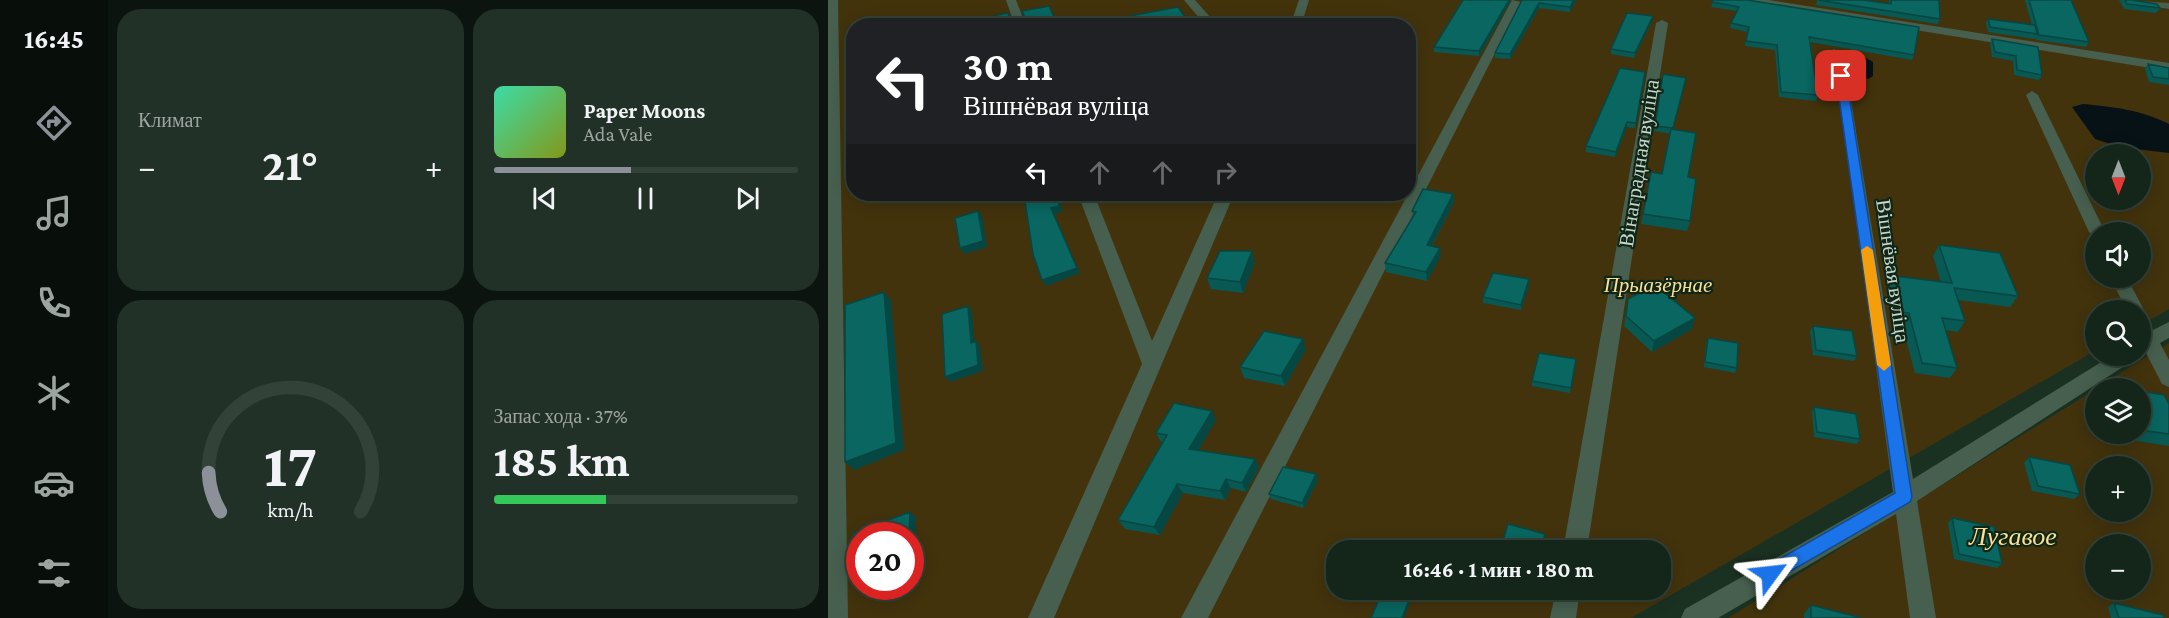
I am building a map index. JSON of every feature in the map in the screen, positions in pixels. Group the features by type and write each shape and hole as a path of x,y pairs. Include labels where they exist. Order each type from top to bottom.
{"lane":[{"path":"833,0 835,618"},
{"path":"1011,0 1018,18"},
{"path":"1189,0 1205,18"},
{"path":"1298,18 1304,0"},
{"path":"1749,0 2169,67"},
{"path":"2129,0 2169,6"},
{"path":"1416,193 1516,2"},
{"name":"Вінаградная вуліца","path":"1577,540 1662,23"},
{"name":"Вішнёвая вуліца","path":"1838,52 1923,618"},
{"path":"2032,95 2092,222"},
{"path":"1089,201 1152,364"},
{"path":"1041,618 1223,201"},
{"path":"1194,618 1412,201"},
{"path":"2151,340 2169,329"},
{"path":"2151,352 2169,379"},
{"path":"1694,618 1904,497 2109,366"},
{"path":"1563,618 1566,600"}],"green space":[{"name":"Прыазёрнае","path":"828,0 2169,0 2169,309 2151,319 2151,300 2085,300 2085,357 1671,595 1671,540 1326,540 1326,600 1662,600 1631,618 828,618"},
{"name":"Лугавое","path":"2169,343 2169,618 1728,618 2085,396 2085,444 2151,444 2151,378 2112,378 2132,366 2151,366 2151,354"}],"shaded area":[{"path":"1853,58 1866,58 1873,62 1873,76 1868,79 1853,76 1845,64"},
{"path":"2083,104 2106,106 2148,115 2169,124 2169,153 2151,151 2151,144 2111,144 2095,139 2072,107"}],"building":[{"path":"1463,0 1509,0 1479,51 1434,47"},
{"path":"1522,0 1574,0 1570,7 1539,3 1510,54 1495,53"},
{"path":"1714,0 1747,0 1919,27 1914,55 1809,37 1818,95 1781,92 1777,45 1746,41 1749,27 1731,23 1739,7 1712,2"},
{"path":"1818,0 1863,0 1891,4 1891,0 1939,0 1940,19"},
{"path":"2029,0 2071,0 2089,42 2039,35"},
{"path":"2125,0 2157,4 2160,8 2127,4"},
{"path":"1049,6 1054,18 1025,18 1022,11"},
{"path":"1178,7 1186,18 1119,18"},
{"path":"1008,13 1010,18 983,18"},
{"path":"1627,13 1653,16 1635,53 1611,49"},
{"path":"1988,19 2035,25 2037,34 1990,27"},
{"path":"1992,39 2038,47 2042,75 2017,70 2016,56 1995,52"},
{"path":"2148,64 2169,68 2169,79 2153,77"},
{"path":"1620,68 1645,72 1636,123 1627,122 1616,152 1586,146"},
{"path":"1663,74 1686,78 1673,128 1655,126"},
{"path":"1671,129 1696,133 1688,177 1696,179 1690,221 1643,214 1651,172 1662,174"},
{"path":"1423,189 1453,194 1427,245 1440,248 1426,272 1385,263 1416,212 1412,211"},
{"path":"1025,201 1058,201 1059,206 1051,208 1077,268 1042,280 1033,254"},
{"path":"978,211 983,241 960,248 955,218"},
{"path":"1939,245 2000,253 2018,296 1954,288 1965,321 1942,318 1957,368 1922,363 1909,313 1904,313 1894,276 1952,283"},
{"path":"1220,251 1252,251 1240,282 1207,278"},
{"path":"1493,273 1529,279 1521,305 1483,297"},
{"path":"1655,285 1695,318 1654,341 1626,316 1628,299"},
{"path":"884,292 896,443 845,462 845,305"},
{"path":"968,306 971,343 976,341 978,365 945,377 942,314"},
{"path":"1813,326 1852,331 1857,356 1816,350"},
{"path":"1264,331 1303,339 1281,376 1240,367"},
{"path":"1708,338 1738,343 1737,368 1705,362"},
{"path":"1539,353 1576,359 1571,388 1532,381"},
{"path":"2151,393 2164,395 2169,404 2169,434 2151,432"},
{"path":"1174,403 1212,411 1189,449 1255,459 1242,483 1226,479 1220,491 1177,484 1154,527 1118,520 1167,435 1156,433"},
{"path":"1814,407 1856,414 1860,439 1817,432"},
{"path":"2029,457 2070,465 2080,494 2038,486"},
{"path":"1283,467 1316,474 1302,503 1269,494"},
{"path":"910,512 910,522 883,522"},
{"path":"1952,518 1994,527 2002,563 1959,554"},
{"path":"1508,524 1545,534 1544,540 1503,540"},
{"path":"1379,600 1409,600 1402,618 1371,618"},
{"path":"2114,603 2163,615 2164,618 2119,618"},
{"path":"1811,605 1862,618 1811,618"}],"slow traffic":[{"path":"1867,250 1884,365"}],"route":[{"path":"1770,574 1904,497 1841,76"}]}
